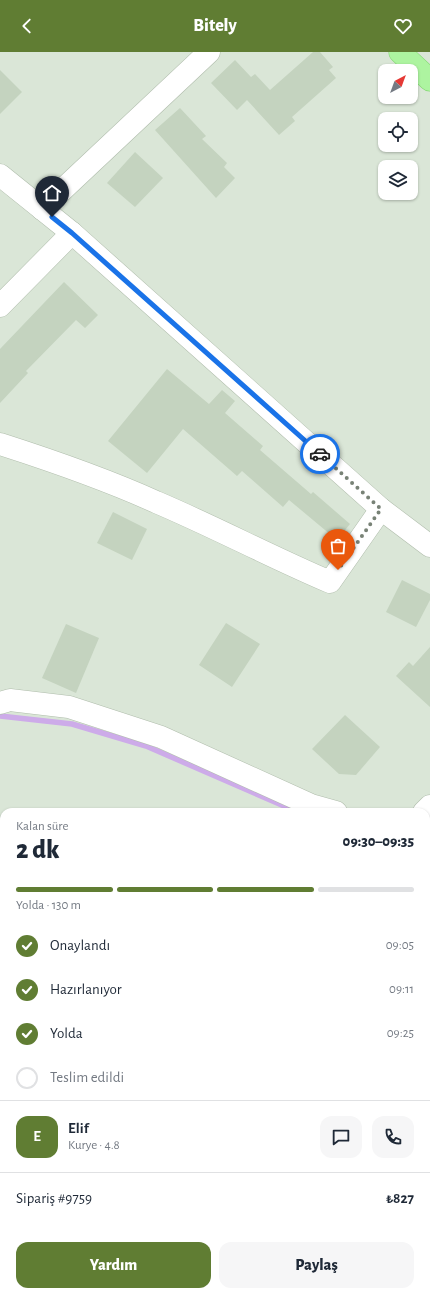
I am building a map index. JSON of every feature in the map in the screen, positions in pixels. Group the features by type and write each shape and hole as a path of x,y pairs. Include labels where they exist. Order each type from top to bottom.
{"main road":[{"path":"400,52 430,80"}],"street":[{"path":"42,209 209,52"},
{"path":"0,175 72,233 381,509 430,546"},
{"path":"0,306 72,233"},
{"path":"0,444 78,470 156,501 287,564 330,582 381,509"},
{"path":"0,703 10,700 68,707 161,737 311,805 322,808"}],"shaded area":[{"path":"0,52 430,52 430,808 0,808"}],"building":[{"path":"313,52 320,52 333,67 329,70 336,78 292,117 295,121 279,135 247,100 237,110 211,83 235,60 251,77 255,74 270,90"},
{"path":"0,70 22,92 0,114"},
{"path":"180,108 206,136 202,139 227,163 224,167 235,178 216,198 155,130"},
{"path":"135,152 163,178 135,207 107,183"},
{"path":"64,282 98,315 85,328 76,320 26,371 28,373 0,403 0,349"},
{"path":"167,369 209,404 222,390 235,401 225,413 263,446 260,450 311,494 313,492 350,524 337,540 289,500 283,507 242,471 237,476 183,429 147,473 108,441"},
{"path":"113,512 147,529 132,560 97,543"},
{"path":"402,580 430,594 430,600 416,627 386,612"},
{"path":"226,623 260,644 232,687 199,665"},
{"path":"66,624 99,638 76,693 42,678"},
{"path":"430,647 430,707 396,676 409,662 413,666"},
{"path":"345,715 380,747 356,775 339,774 312,749"}],"waterway":[{"path":"0,716 72,724 146,746 289,808"}],"way so far":[{"path":"320,454 381,509 338,570"}],"route":[{"path":"52,217 72,233 320,454"}]}
